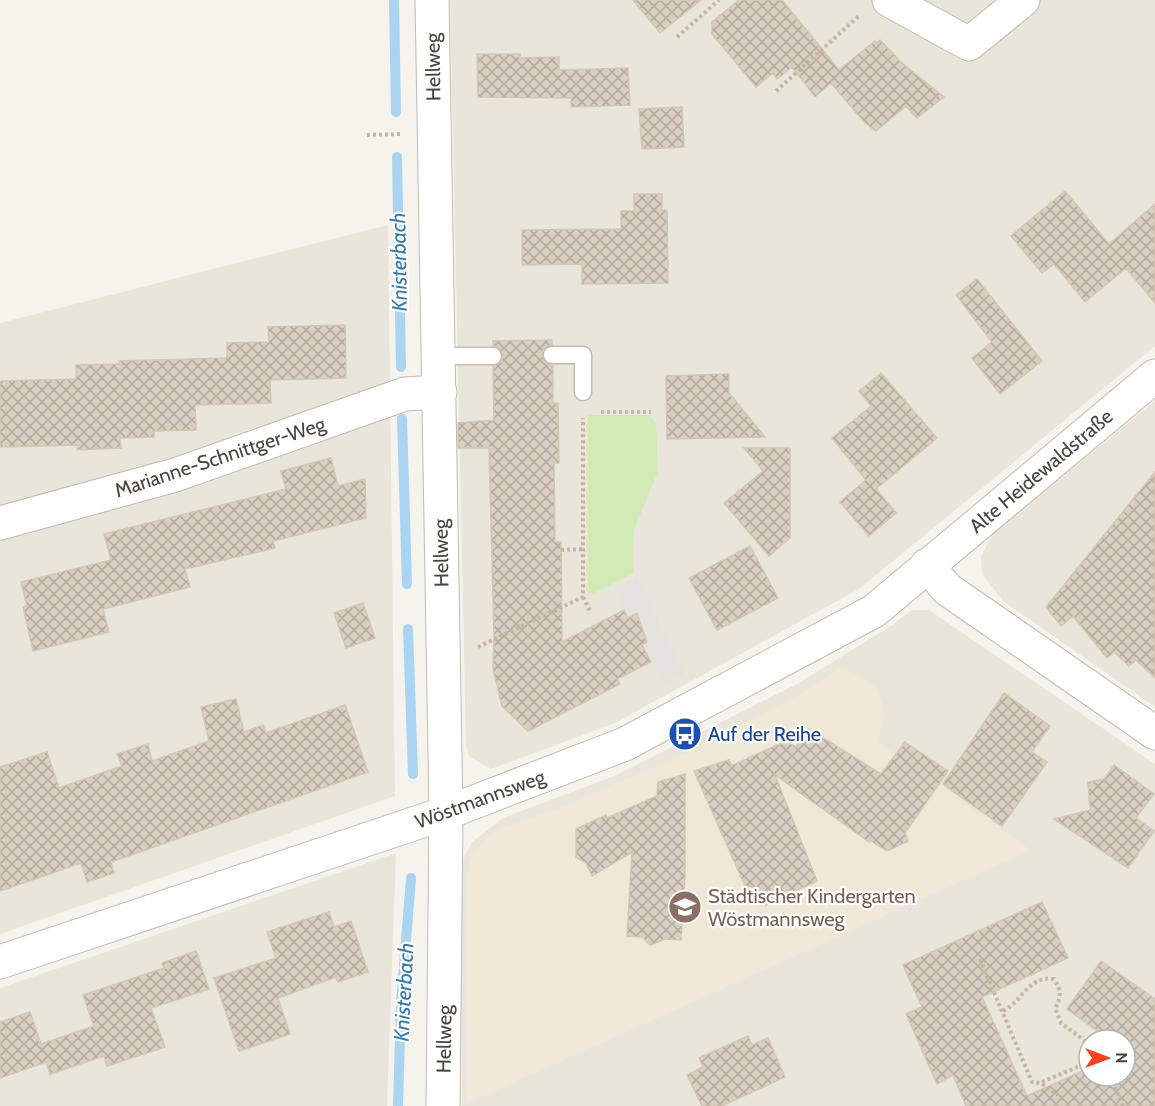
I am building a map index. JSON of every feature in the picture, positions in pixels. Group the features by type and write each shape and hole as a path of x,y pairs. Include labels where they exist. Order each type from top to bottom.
{"street":[{"name":"Hellweg","path":"432,0 446,813 443,1106"},
{"path":"877,6 969,44 1023,0"},
{"name":"Alte Heidewaldstraße","path":"927,565 1155,376"},
{"name":"Marianne-Schnittger-Weg","path":"0,523 175,475 405,394 440,392"},
{"path":"927,565 947,589 1155,733"},
{"name":"Wöstmannsweg","path":"0,962 446,813 625,744 874,611 927,565"}],"lane":[{"path":"552,355 583,355 583,392"},
{"path":"439,356 493,356"}],"path":[{"path":"676,37 719,0"},
{"path":"776,91 877,6"},
{"path":"367,135 382,134"},
{"path":"583,392 583,597 591,613"},
{"path":"583,411 651,412"},
{"path":"561,550 583,549"},
{"path":"442,654 467,652 583,597"},
{"path":"980,959 1032,1082 1041,1083 1058,1095"},
{"path":"1003,1011 1012,1007 1032,982 1047,978 1054,979 1060,990 1060,998 1055,1008 1061,1023 1077,1035"},
{"path":"1041,1083 1077,1067"},
{"path":"1115,1088 1123,1106"}],"shaded area":[{"path":"450,0 1155,0 1155,346 859,589 615,723 491,769 469,756 466,746"},
{"path":"388,225 395,796 0,934 0,323"},
{"path":"1155,401 1155,707 1003,601 982,574 981,556 994,532"},
{"path":"637,576 684,674 663,684 645,646 652,642 637,611 628,615 614,587"},
{"path":"911,610 929,610 1155,764 1155,1106 462,1106 460,875 464,857 472,842 503,818 614,776 797,684 894,624"},
{"name":"Städtischer Kindergarten Wöstmannsweg","path":"842,667 874,685 882,702 884,722 877,741 1031,850 466,1104 467,877 470,861 478,847 490,835 504,827 562,807 690,751 799,695"},
{"path":"396,853 387,1106 0,1106 0,988"}],"green space":[{"path":"588,415 649,415 656,424 658,471 634,530 634,573 588,596"}],"building":[{"path":"633,0 701,0 660,33"},
{"path":"739,0 782,0 839,70 875,41 877,43 880,40 903,64 944,97 917,118 906,106 876,131 865,123 831,83 815,97 792,67 777,79 773,73 756,87 712,34 712,22"},
{"path":"477,54 520,54 520,58 559,57 559,70 628,68 630,105 571,107 571,98 478,97"},
{"path":"682,107 684,147 642,149 639,109"},
{"path":"1065,191 1109,244 1155,204 1155,303 1126,268 1085,302 1054,264 1042,273 1011,236"},
{"path":"634,194 662,194 662,210 667,210 668,283 582,284 582,264 522,265 522,230 621,229 621,211 634,211"},
{"path":"977,279 1042,361 1000,394 972,358 992,342 956,295"},
{"path":"345,325 346,378 270,380 271,403 195,405 196,430 154,431 154,437 120,438 121,448 77,450 77,445 0,447 0,381 76,379 76,365 119,364 119,361 227,358 227,343 269,342 268,327"},
{"path":"552,340 552,345 543,349 542,356 546,364 553,366 553,403 558,403 559,463 554,463 555,542 561,542 562,642 624,610 628,618 637,613 647,642 642,645 651,662 617,679 620,684 528,731 502,706 493,669 489,448 458,448 458,423 494,420 493,366 502,362 503,355 499,347 493,346 493,341"},
{"path":"881,373 937,438 876,489 896,513 869,536 840,502 866,480 832,438 871,406 859,391"},
{"path":"729,374 729,393 765,437 667,439 666,376"},
{"path":"744,448 790,448 790,538 769,556 724,503 763,471"},
{"path":"331,458 338,486 365,479 366,518 273,541 275,548 185,569 190,587 103,609 109,632 33,651 23,607 27,606 21,582 111,560 104,534 286,489 281,471"},
{"path":"1155,472 1155,678 1136,660 1129,666 1114,652 1107,658 1073,616 1061,626 1046,607"},
{"path":"750,546 778,598 717,630 689,578"},
{"path":"363,603 375,638 346,648 334,613"},
{"path":"1004,693 1050,726 1032,752 1047,762 1002,826 943,784"},
{"path":"236,699 244,732 263,725 266,733 345,705 368,772 111,862 114,873 87,882 81,863 0,891 0,767 47,752 59,788 122,766 117,754 148,744 152,761 209,741 201,707"},
{"path":"809,729 881,774 905,742 948,771 905,833 908,841 887,851 870,840 869,842 775,775 817,881 793,892 784,905 777,899 766,905 750,885 746,888 694,771 729,760 731,766 786,741 796,747"},
{"path":"1114,765 1154,794 1136,818 1154,831 1128,868 1054,819 1090,810 1088,782 1104,779"},
{"path":"685,774 685,875 681,940 665,939 650,945 642,937 627,936 632,852 592,876 586,863 576,857 576,829 657,796 658,782"},
{"path":"1042,902 1068,958 982,997 1027,1096 1077,1073 1077,1088 1137,1088 1137,1028 1093,1028 1067,1009 1101,961 1155,999 1155,1106 966,1106 953,1075 937,1084 906,1014 922,1007 903,965"},
{"path":"329,912 334,927 351,921 368,972 338,982 336,977 278,998 290,1034 239,1051 214,978 276,958 267,932"},
{"path":"196,951 209,989 151,1008 165,1047 107,1066 104,1056 50,1074 46,1062 0,1078 0,1022 30,1012 41,1044 94,1026 83,995 164,968 162,963"},
{"path":"748,1036 752,1045 768,1038 785,1077 722,1106 702,1106 687,1075 703,1067 699,1058"}],"waterway":[{"name":"Knisterbach","path":"394,0 396,112"},
{"name":"Knisterbach","path":"397,157 401,367"},
{"name":"Knisterbach","path":"402,419 407,584"},
{"name":"Knisterbach","path":"408,629 413,774"},
{"name":"Knisterbach","path":"398,1106 401,1003 411,878"}],"place":[{"name":"Auf der Reihe","path":"685,734"},
{"name":"Städtischer Kindergarten Wöstmannsweg","path":"685,907"}]}
